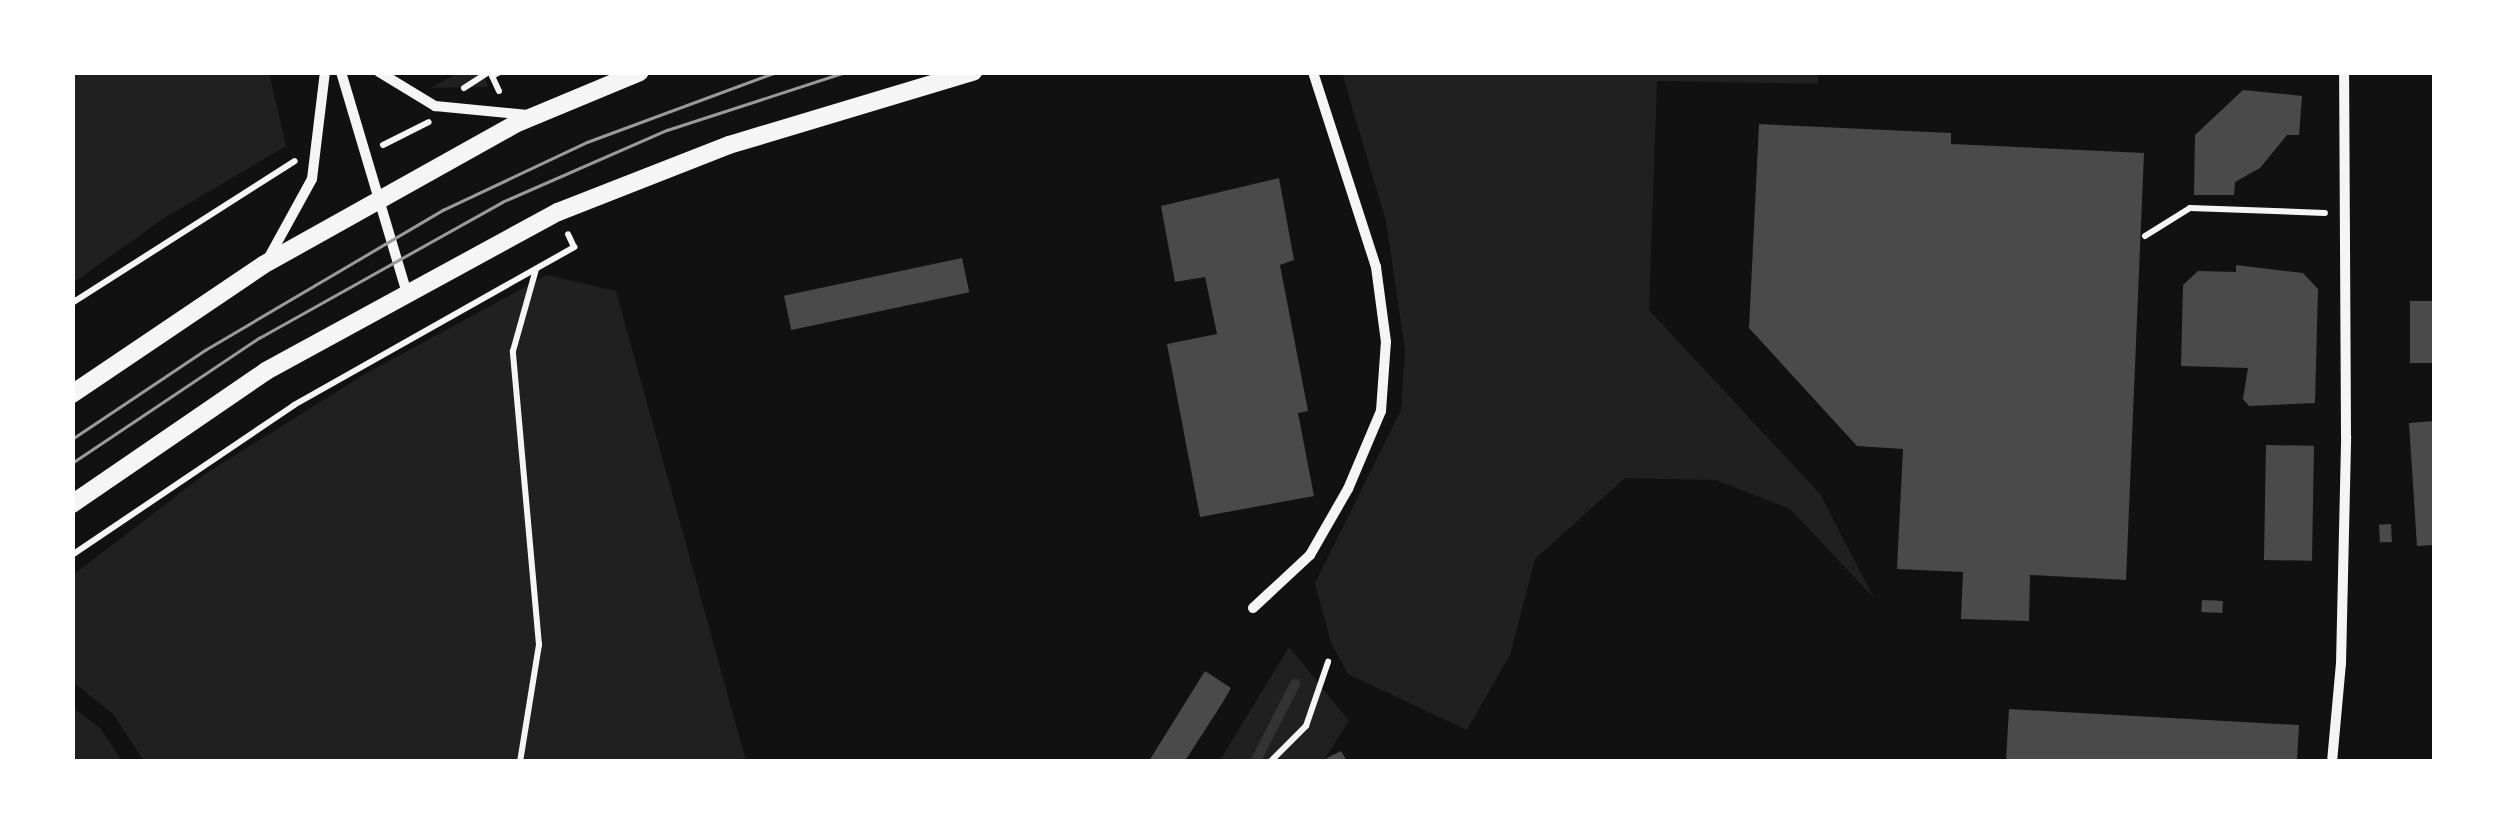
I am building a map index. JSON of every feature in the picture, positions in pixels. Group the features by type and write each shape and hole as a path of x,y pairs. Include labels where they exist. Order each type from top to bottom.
{"street":[{"path":"263,265 312,180 325,72"},
{"path":"341,72 406,290"},
{"path":"380,72 435,106 534,116"},
{"path":"72,394 263,265 534,116 640,72"},
{"path":"72,504 266,371 406,290 558,212 729,145 973,72"},
{"path":"1254,608 1310,556 1348,488 1381,410 1386,342 1376,266 1313,72"},
{"path":"2332,762 2342,664 2346,436 2341,213 2344,72"}],"path":[{"path":"2145,236 2190,208 2341,213"},
{"path":"72,554 294,405 574,248 558,212"},
{"path":"520,762 539,646 513,351 536,268"},
{"path":"1270,762 1306,726 1328,662"}],"shaded area":[{"path":"73,72 269,73 286,146 164,218 73,283"},
{"path":"460,72 482,73 488,87 430,88"},
{"path":"1342,73 1818,73 1818,84 1657,81 1649,310 1820,494 1874,598 1790,509 1716,480 1625,478 1535,559 1510,655 1467,730 1348,674 1331,643 1315,583 1401,410 1405,350 1386,221"},
{"path":"547,275 616,291 746,761 144,761 113,714 73,682 73,575 205,474 365,374"},
{"path":"1289,647 1349,721 1323,761 1219,762"},
{"path":"72,707 100,728 122,761 73,761"}],"building":[{"path":"2243,90 2302,96 2299,135 2287,135 2260,168 2235,182 2234,195 2194,195 2195,135"},
{"path":"1759,124 1951,133 1951,144 2144,153 2126,580 2030,575 2029,621 1961,619 1963,572 1897,569 1903,449 1857,446 1749,328"},
{"path":"1279,178 1294,260 1280,265 1308,411 1298,413 1314,496 1200,517 1167,344 1217,334 1205,277 1175,282 1161,206"},
{"path":"962,258 969,292 791,330 784,296"},
{"path":"2236,265 2303,273 2318,289 2315,403 2249,406 2243,399 2248,368 2181,366 2183,285 2198,271 2236,272"},
{"path":"2410,301 2434,301 2434,363 2410,363"},
{"path":"2434,421 2434,545 2417,546 2409,423"},
{"path":"2266,445 2314,446 2312,561 2264,560"},
{"path":"2391,524 2392,542 2380,543 2379,525"},
{"path":"2202,600 2223,601 2222,613 2201,612"},
{"path":"1205,671 1231,688 1223,702 1185,761 1149,761"},
{"path":"2009,709 2299,725 2297,761 2006,761"},
{"path":"1341,751 1347,761 1325,759"}],"waterway":[{"path":"1255,762 1295,684"}],"tram line":[{"path":"72,439 205,350 443,210 587,142 776,72"},
{"path":"72,463 259,338 502,202 667,130 845,72"}]}
